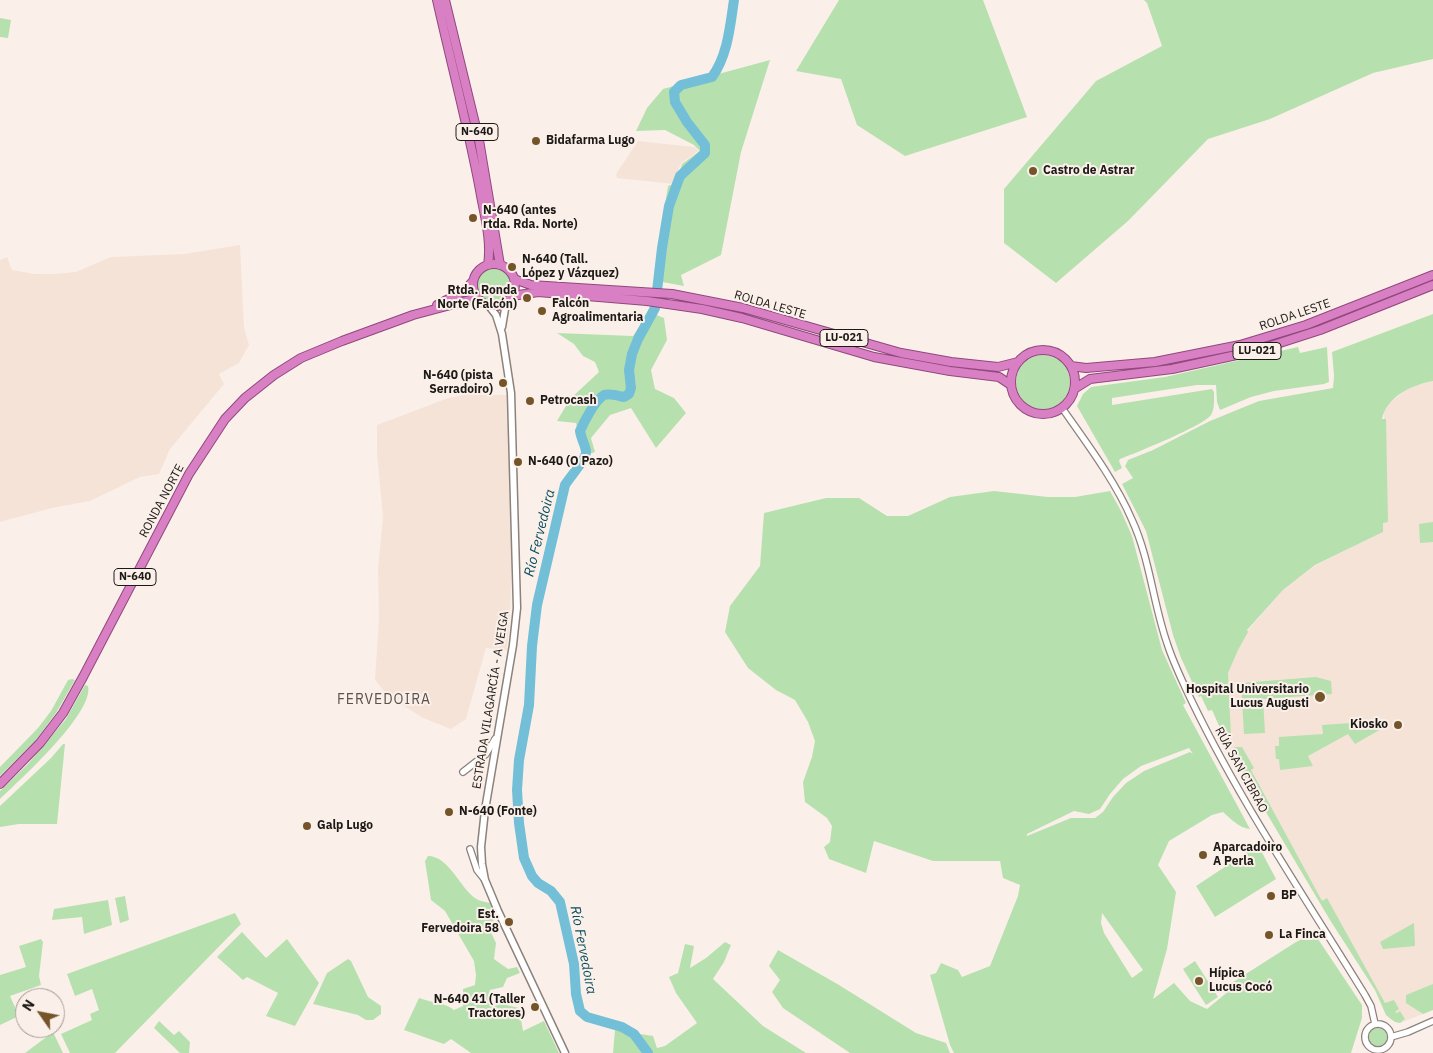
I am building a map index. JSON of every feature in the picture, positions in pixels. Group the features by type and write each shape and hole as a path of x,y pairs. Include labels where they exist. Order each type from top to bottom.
{"highway":[{"name":"N-640","path":"437,0 469,132 490,253 488,265"},
{"name":"N-640","path":"445,0 479,140 500,265"},
{"path":"477,298 473,281 479,271 488,265 500,265 508,270 514,280 512,296 498,306 489,306"},
{"name":"ROLDA LESTE","path":"514,280 531,285 672,294 743,308 901,353 951,362 998,367 1018,362 1032,352 1041,350 1058,353 1071,366 1086,368 1155,362 1240,345 1306,325 1433,275"},
{"name":"RONDA NORTE","path":"0,784 40,743 63,713 189,474 225,419 245,398 274,374 301,358 421,312 464,291 473,281"},
{"name":"ROLDA LESTE","path":"1074,389 1090,379 1163,371 1255,351 1320,330 1433,285"},
{"name":"ROLDA LESTE","path":"512,296 538,292 702,309 742,318 894,361 999,377 1011,385"},
{"name":"RONDA NORTE","path":"421,312 477,298"},
{"name":"ESTRADA VILAGARCÍA - A VEIGA","path":"477,298 489,306"},
{"path":"1018,362 1014,369 1011,385 1018,402 1034,413 1044,414 1062,408 1068,403 1074,389 1074,373 1071,366"}],"main road":[{"name":"ESTRADA VILAGARCÍA - A VEIGA","path":"502,334 506,302"},
{"name":"ESTRADA VILAGARCÍA - A VEIGA","path":"489,306 496,316 502,334 511,392 517,608 500,728 485,810 481,856 485,880 564,1053"}],"street":[{"name":"RÚA SAN CIBRAO","path":"1062,408 1117,491 1132,520 1142,546 1166,643 1186,689 1241,793 1365,995 1371,1006 1375,1024"},
{"path":"462,772 476,763 490,749 500,728"},
{"path":"470,849 477,870 485,880"},
{"path":"1391,1037 1433,1021"},
{"path":"1375,1024 1386,1027 1391,1037 1390,1043 1383,1049 1373,1049 1366,1042 1365,1035 1368,1029 1375,1024"}],"shaded area":[{"path":"638,141 694,147 699,151 681,163 673,184 617,178 616,174"},
{"path":"240,245 244,327 249,345 239,363 219,374 224,384 170,449 159,474 140,477 90,501 52,508 0,522 0,260 7,257 12,270 34,274 54,274 76,272 111,257 184,254"},
{"name":"Hospital Universitario Lucus Augusti","path":"1433,381 1433,1010 1400,1023 1391,1020 1386,1015 1375,990 1330,920 1259,801 1224,740 1201,684 1283,590 1316,565 1383,532 1382,452 1384,413 1389,403 1405,391 1417,385"},
{"path":"464,395 507,395 512,539 510,615 507,650 486,648 466,719 451,729 423,718 388,696 375,680 379,617 378,568 383,518 377,453 377,425 448,398"}],"green space":[{"path":"839,0 983,0 1027,117 905,156 857,125 841,79 796,71"},
{"path":"1144,0 1433,0 1433,59 1373,73 1270,119 1208,139 1128,221 1056,283 1004,243 1004,189 1096,81 1162,46 1147,3"},
{"path":"0,18 11,20 8,38 0,37"},
{"path":"770,60 741,152 721,255 681,275 684,286 662,282 657,256 668,186 676,183 682,164 700,151 694,145 665,130 636,131 647,108 663,89"},
{"path":"493,268 500,269 505,273 509,278 509,292 505,297 500,301 493,302 486,301 481,297 477,292 476,285 477,278 481,273 486,269"},
{"path":"649,312 664,318 667,340 651,370 655,389 674,398 686,413 656,448 631,408 610,415 591,438 595,452 583,456 576,423 557,421 570,399 599,372 595,362 583,356 574,344 557,333 633,336"},
{"path":"1433,314 1433,381 1417,385 1395,398 1389,404 1382,419 1386,419 1388,522 1383,523 1383,532 1315,565 1283,590 1247,630 1248,632 1228,673 1231,737 1228,734 1225,739 1212,710 1208,711 1201,696 1199,697 1181,658 1173,635 1146,531 1122,484 1133,478 1125,466 1128,460 1153,450 1210,421 1259,401 1333,388 1332,352"},
{"path":"1298,347 1300,353 1327,347 1329,382 1274,391 1251,397 1220,410 1217,402 1216,385 1197,385 1112,398 1112,405 1212,389 1214,392 1213,410 1211,415 1205,420 1168,439 1120,459 1122,468 1115,472 1077,406 1083,394 1091,387 1165,377"},
{"path":"1038,355 1048,355 1058,359 1066,367 1070,382 1066,397 1058,405 1048,409 1038,409 1028,405 1020,397 1016,387 1016,377 1020,367 1028,359"},
{"path":"994,491 1048,497 1075,497 1110,491 1132,536 1162,650 1186,703 1183,705 1250,829 1239,825 1223,812 1212,815 1169,841 1158,865 1176,892 1167,949 1153,999 1174,983 1190,1001 1207,1009 1230,990 1230,984 1296,942 1314,933 1362,1005 1362,1018 1351,1053 954,1053 930,975 936,973 941,963 958,970 962,977 990,966 1018,896 1020,885 1003,878 1000,861 933,861 874,841 866,873 829,859 824,847 830,842 832,826 827,818 805,802 803,782 812,757 815,741 808,722 795,700 776,690 748,668 725,632 730,606 760,566 764,513 826,498 859,498 887,516 908,516 950,497","holes":["1189,748 1193,754 1190,752 1144,771 1126,783 1103,812 1095,818 1071,818 1027,836 1027,834 1074,811 1089,814 1100,809 1123,779 1141,766","1102,913 1143,970 1132,978 1104,933 1101,923"]},
{"path":"1433,522 1433,542 1420,543 1419,524"},
{"path":"1316,677 1331,681 1332,694 1263,699 1265,733 1244,734 1241,683"},
{"path":"68,680 75,680 56,713 36,740 0,776 0,767 38,728 51,711"},
{"path":"85,685 88,686 87,698 80,712 54,746 0,799 0,791 28,764 66,719"},
{"path":"1379,721 1383,728 1355,744 1348,734 1308,756 1313,766 1280,770 1279,759 1276,759 1275,746 1279,746 1279,737 1323,734 1322,725"},
{"path":"65,744 57,824 19,824 0,827 0,806 51,758"},
{"path":"1234,747 1242,747 1254,768 1251,770 1322,901 1327,898 1385,1003 1394,1000 1399,1009 1395,1012 1400,1011 1405,1019 1400,1023 1395,1022 1386,1015 1375,990 1330,920 1231,753"},
{"path":"1258,845 1276,879 1215,917 1196,886"},
{"path":"428,856 442,861 475,898 490,903 496,918 488,926 496,943 494,959 508,969 517,967 520,973 507,978 503,987 490,990 488,997 494,1006 502,1004 519,1008 523,1031 544,1021 559,1053 471,1053 451,1039 444,1044 404,1030 419,998 446,1005 454,1010 463,1006 463,989 475,985 474,961 445,911 431,900 425,861"},
{"path":"125,896 129,920 120,923 115,898"},
{"path":"108,900 112,925 84,934 82,917 52,920 54,909"},
{"path":"235,913 241,924 115,1053 70,1053 63,1038 65,1038 65,1032 92,1020 90,1014 99,1010 92,989 75,996 67,974"},
{"path":"1414,923 1415,946 1383,949 1380,942"},
{"path":"242,932 266,958 287,939 319,983 295,1026 266,1016 278,993 247,977 243,980 217,957"},
{"path":"41,939 43,942 39,976 41,985 33,988 15,988 15,994 10,996 15,1007 15,1018 0,1025 0,975 26,967 19,946"},
{"path":"725,942 731,945 724,962 713,979 763,1026 806,1053 613,1053 615,1030 653,1036 657,1048 665,1046 697,1023 676,993 669,977 678,973 685,944 694,946 690,968 706,958"},
{"path":"778,950 916,1033 946,1043 950,1053 850,1053 783,1008 772,992 780,980 769,966"},
{"path":"348,959 351,961 368,997 381,1006 381,1014 373,1020 366,1020 358,1015 313,1004 327,973"},
{"name":"Hípica Lucus Cocó","path":"1195,961 1218,997 1206,1005 1183,969"},
{"path":"1433,984 1433,1010 1423,1014 1406,1003 1406,995"},
{"path":"159,1021 174,1035 179,1031 190,1042 189,1053 180,1053 154,1028"},
{"path":"1378,1028 1384,1031 1387,1037 1384,1043 1378,1046 1372,1043 1369,1037 1372,1031"},
{"path":"45,1038 56,1038 63,1053 25,1053"}],"waterway":[{"name":"Río Fervedoira","path":"648,1053 634,1034 622,1027 587,1017 580,1011 576,994 574,964 560,902 551,891 538,883 532,876 524,858 517,790 519,760 529,705 532,646 537,605 565,485 586,454 580,431 594,406 604,395 611,394 624,397 629,394 631,388 629,370 632,354 655,308 669,206 680,176 705,153 705,145 687,122 675,102 674,92 681,85 712,77 725,50 734,0"}],"place":[{"name":"Bidafarma Lugo","path":"536,141"},
{"name":"Castro de Astrar","path":"1033,171"},
{"name":"N-640 (antes rtda. Rda. Norte)","path":"473,218"},
{"name":"N-640 (Tall. López y Vázquez)","path":"512,267"},
{"name":"Rtda. Ronda Norte (Falcón)","path":"527,298"},
{"name":"Falcón Agroalimentaria","path":"542,311"},
{"name":"N-640 (pista Serradoiro)","path":"503,383"},
{"name":"Petrocash","path":"530,401"},
{"name":"N-640 (O Pazo)","path":"518,462"},
{"name":"Hospital Universitario Lucus Augusti","path":"1320,697"},
{"name":"Kiosko","path":"1398,725"},
{"name":"N-640 (Fonte)","path":"449,812"},
{"name":"Galp Lugo","path":"307,826"},
{"name":"Aparcadoiro A Perla","path":"1203,855"},
{"name":"BP","path":"1271,896"},
{"name":"Est. Fervedoira 58","path":"509,922"},
{"name":"La Finca","path":"1269,935"},
{"name":"Hípica Lucus Cocó","path":"1199,981"},
{"name":"N-640 41 (Taller Tractores)","path":"535,1007"}],"district":[{"name":"FERVEDOIRA","path":"384,700"}]}
